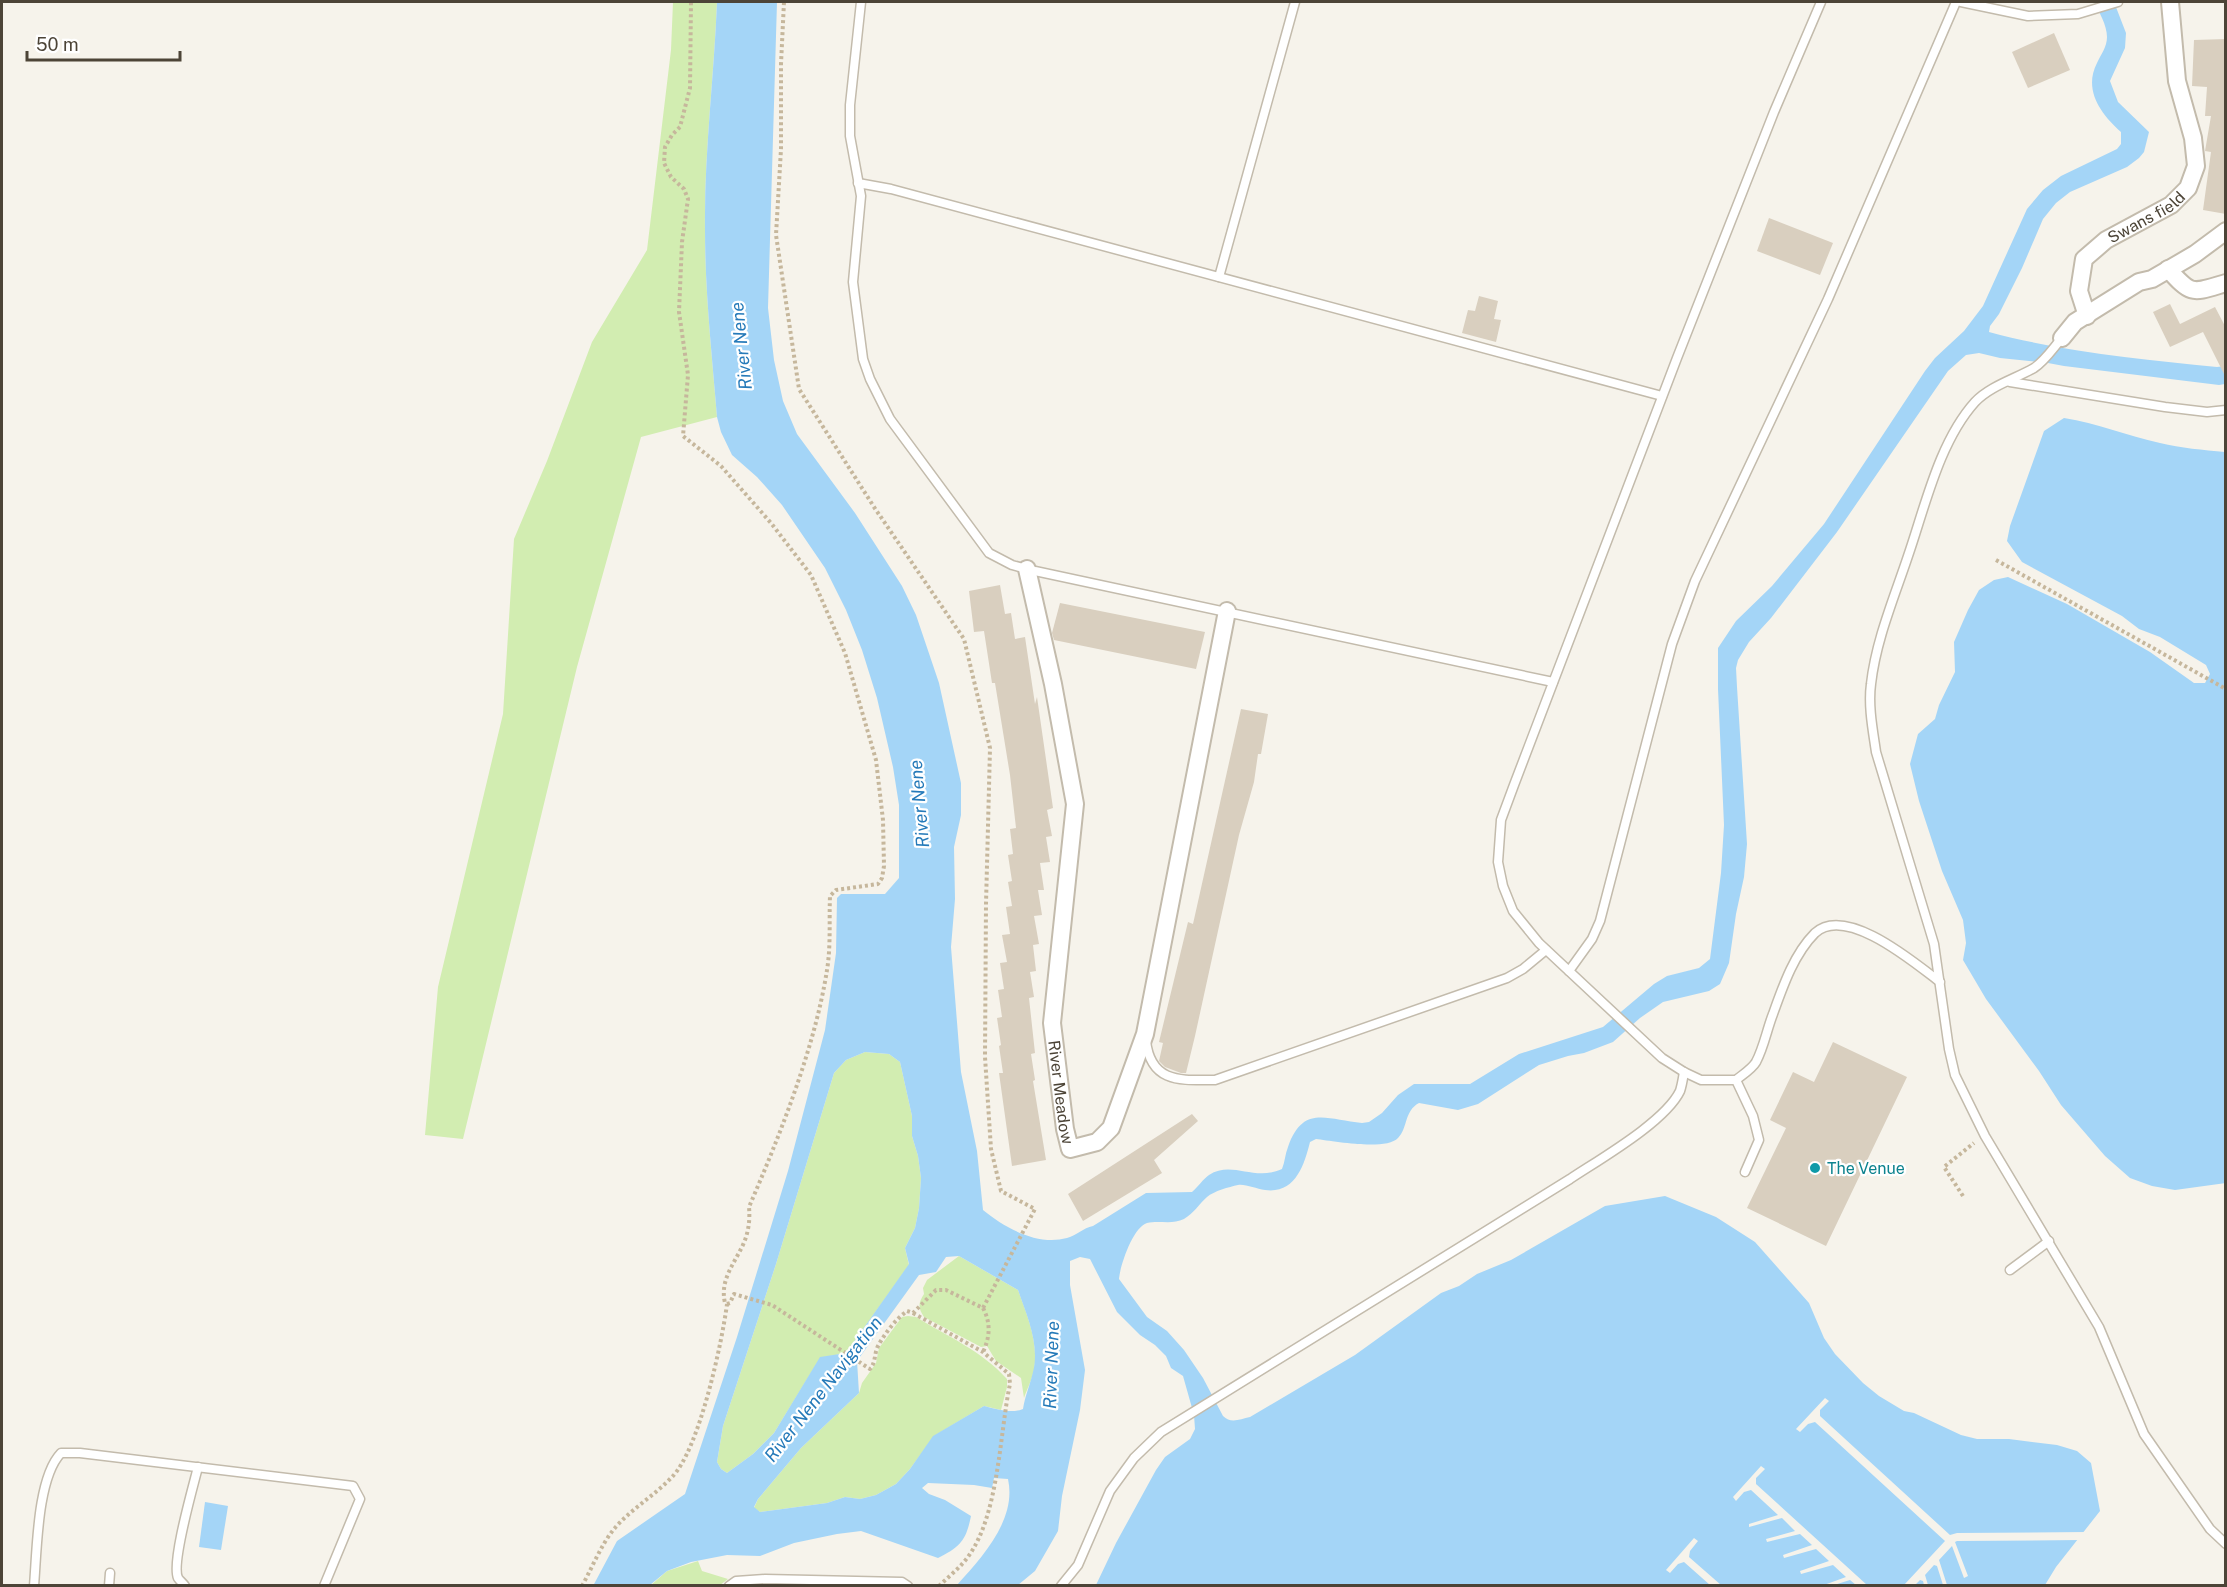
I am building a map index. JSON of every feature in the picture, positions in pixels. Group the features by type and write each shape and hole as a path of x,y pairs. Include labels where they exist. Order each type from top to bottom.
{"street":[{"name":"Swans field","path":"2087,316 2079,291 2084,259 2106,240 2171,205 2188,188 2196,166 2193,138 2177,81 2170,2"},
{"path":"2062,338 2075,322 2139,282 2152,279 2195,254 2226,231"},
{"path":"2169,269 2186,288 2200,291 2226,284"},
{"name":"River Meadow","path":"1027,569 1053,684 1075,804 1052,1023 1065,1129 1070,1149 1097,1142 1111,1128 1145,1034 1227,611"}],"lane":[{"path":"861,2 850,105 850,136 861,196 853,282 863,359 870,379 890,419 989,553 999,560 1027,569 1554,682"},
{"path":"1219,277 1295,2"},
{"path":"1821,2 1774,112 1662,396 1501,820 1498,862 1503,886 1513,911 1546,950 1662,1058 1701,1080 1736,1080 1755,1063 1796,957 1817,931 1833,926 1859,929 1894,947 1940,982"},
{"path":"1569,971 1592,939 1600,921 1672,644 1695,581 1828,299 1956,2"},
{"path":"1961,2 1994,5 2028,16 2078,14 2118,2"},
{"path":"858,183 891,189 1662,396"},
{"path":"2062,338 2037,366 2010,382 1988,391 1975,403 1958,426 1942,456 1878,643 1870,686 1876,752 1934,944 1955,1076 1985,1136 2099,1328 2144,1434 2210,1528 2226,1544"},
{"path":"2010,382 2165,407 2206,412 2226,410"},
{"path":"1145,1034 1149,1059 1165,1075 1189,1081 1215,1080 1507,978 1523,969 1546,950"},
{"path":"1061,1586 1078,1565 1110,1491 1134,1458 1161,1432 1570,1179 1619,1146 1664,1113 1680,1090 1684,1072"},
{"path":"1736,1080 1753,1116 1759,1140 1745,1172"},
{"path":"2010,1270 2049,1241"},
{"path":"34,1586 42,1498 55,1458 61,1453 80,1453 353,1486 360,1500 324,1586"},
{"path":"184,1586 178,1577 178,1564 181,1540 198,1467"},
{"path":"109,1586 110,1573"},
{"path":"729,1586 736,1581 765,1579 902,1582 908,1586"}],"path":[{"path":"582,1586 612,1531 642,1501 673,1477 687,1454 704,1407 723,1333 727,1304 724,1298 730,1266 745,1240 750,1219 749,1207 794,1090 816,1023 828,968 831,896 836,890 878,884 882,878 884,854 883,820 876,760 845,653 811,575 771,523 721,466 683,436 688,375 679,312 682,242 688,199 684,189 671,177 664,163 665,147 672,135 681,127 690,88 691,2"},
{"path":"784,2 777,235 799,389 874,507 964,639 990,748 985,1057 991,1149 1001,1191 1035,1209 983,1308"},
{"path":"1996,560 2226,689"},
{"path":"1963,1196 1944,1167 1963,1150 1985,1136"},
{"path":"913,1313 936,1290 946,1290 983,1308 989,1322 989,1334 983,1352"},
{"path":"727,1304 730,1303 734,1294 772,1305 870,1369 878,1347 900,1316 907,1311 983,1352 1009,1374 1010,1384 990,1506 981,1532 964,1562 939,1586"}],"green space":[{"path":"673,2 717,2 706,173 705,254 717,417 641,437 577,667 463,1139 425,1135 438,987 503,714 514,539 547,461 592,342 647,250 671,50"},
{"path":"865,1052 889,1054 900,1062 912,1116 912,1136 921,1178 915,1228 905,1248 909,1265 846,1353 820,1358 774,1433 753,1454 727,1473 717,1462 723,1426 776,1264 834,1073 846,1060"},
{"path":"959,1256 1018,1290 1031,1329 1035,1350 1034,1370 1024,1398 1021,1378 996,1361 987,1346 981,1347 924,1317 921,1311 920,1303 927,1280"},
{"path":"902,1317 916,1317 964,1345 987,1360 1007,1379 1001,1410 984,1406 934,1436 896,1484 876,1495 860,1499 845,1497 827,1503 760,1512 754,1508 758,1499 801,1448 859,1393 862,1383 876,1363 879,1348"},
{"path":"698,1561 702,1571 728,1579 720,1585 650,1586 667,1571"}],"water":[{"path":"717,2 777,2 768,308 774,360 783,401 797,434 855,513 902,586 916,615 939,683 961,783 961,815 954,847 955,899 951,947 961,1072 977,1151 983,1210 1022,1234 1044,1240 1056,1240 1071,1237 1093,1226 1146,1193 1192,1192 1207,1177 1218,1171 1262,1173 1282,1169 1294,1134 1301,1125 1309,1120 1327,1118 1369,1122 1382,1113 1398,1095 1414,1084 1470,1084 1519,1054 1603,1027 1654,984 1667,976 1699,968 1710,959 1721,873 1724,825 1718,648 1736,621 1772,586 1824,524 1925,371 1935,358 1964,331 1983,306 2027,209 2043,190 2061,176 2117,149 2121,144 2121,132 2096,101 2092,83 2093,73 2107,41 2104,23 2094,2 2114,2 2126,33 2125,48 2110,81 2118,102 2149,132 2144,152 2127,167 2070,192 2056,203 2043,219 2022,268 1999,314 1990,326 1989,332 2045,345 2102,354 2225,366 2225,384 2000,358 1979,353 1966,355 1948,371 1837,532 1771,618 1749,642 1738,660 1736,668 1747,844 1744,877 1729,963 1720,984 1709,991 1663,1002 1640,1018 1613,1042 1584,1053 1539,1065 1478,1104 1458,1110 1419,1103 1408,1115 1401,1134 1392,1142 1371,1145 1316,1139 1310,1142 1301,1169 1291,1183 1284,1188 1265,1190 1241,1185 1230,1187 1210,1195 1184,1219 1175,1222 1152,1222 1142,1226 1128,1248 1119,1279 1147,1317 1167,1331 1184,1350 1203,1378 1223,1416 1229,1420 1236,1420 1250,1417 1355,1355 1441,1293 1459,1286 1477,1274 1511,1260 1605,1206 1665,1196 1716,1217 1755,1242 1809,1303 1824,1338 1835,1354 1879,1396 1904,1411 1914,1413 1961,1435 1977,1439 2009,1439 2057,1445 2077,1451 2091,1463 2100,1511 2056,1567 2045,1585 1096,1585 1156,1470 1165,1457 1190,1439 1195,1429 1194,1415 1183,1376 1171,1368 1166,1356 1155,1345 1140,1335 1117,1312 1090,1259 1080,1257 1070,1261 1070,1285 1085,1370 1080,1410 1062,1496 1058,1531 1035,1571 1018,1585 957,1585 995,1537 1007,1509 1008,1479 994,1478 992,1488 928,1483 922,1488 971,1516 967,1532 961,1542 938,1558 861,1531 794,1543 760,1556 727,1555 691,1562 667,1571 650,1585 593,1586 617,1541 685,1494 737,1337 788,1171 825,1030 836,953 837,898 841,894 885,894 899,878 899,805 893,767 877,698 862,650 846,610 825,568 782,505 757,477 732,455 717,417 707,301 705,230 706,173","holes":["865,1052 889,1054 900,1062 912,1116 912,1136 921,1178 915,1228 905,1248 909,1264 846,1353 820,1357 774,1433 753,1454 727,1473 717,1462 723,1426 776,1264 834,1073 846,1060","959,1256 1018,1290 1029,1320 1035,1351 1033,1372 1023,1409 1009,1411 984,1406 933,1436 910,1469 896,1484 876,1495 860,1499 845,1497 827,1503 760,1512 754,1507 758,1499 801,1448 859,1393 857,1361 919,1275 936,1272 946,1257"]},
{"path":"2064,418 2168,445 2225,452 2226,1183 2175,1190 2152,1186 2130,1178 2105,1156 2061,1105 1986,999 1963,960 1966,943 1963,920 1942,871 1919,801 1910,764 1918,734 1935,719 1939,705 1955,672 1954,642 1968,610 1979,590 1994,580 2008,577 2067,604 2150,652 2194,683 2205,683 2210,674 2206,665 2160,637 2139,629 2122,616 2022,562 2007,541 2010,526 2044,431"},
{"path":"205,1502 228,1506 221,1550 199,1547"}],"pier":[{"path":"1825,1398 1829,1401 1820,1410 1820,1416 1950,1535 1957,1533 2087,1532 2081,1540 1957,1541 1955,1542 1968,1576 1964,1578 1952,1546 1939,1560 1947,1585 1943,1585 1937,1566 1934,1565 1925,1575 1928,1585 1924,1585 1920,1580 1915,1585 1904,1585 1945,1541 1815,1422 1808,1424 1800,1432 1796,1429"},
{"path":"1761,1466 1765,1469 1756,1478 1756,1484 1867,1585 1856,1585 1850,1580 1834,1585 1824,1585 1846,1577 1833,1565 1801,1574 1800,1571 1829,1561 1816,1549 1784,1558 1783,1555 1812,1545 1800,1534 1767,1542 1766,1539 1795,1531 1782,1518 1749,1527 1749,1524 1778,1515 1751,1490 1744,1492 1736,1501 1733,1497"},
{"path":"1694,1538 1698,1541 1690,1551 1689,1557 1721,1585 1710,1585 1684,1562 1678,1564 1670,1573 1666,1570"}],"building":[{"path":"2054,33 2070,70 2028,88 2012,52"},
{"path":"2226,39 2226,214 2203,210 2211,152 2205,151 2211,116 2205,116 2207,87 2192,86 2194,40"},
{"path":"1769,218 1833,243 1820,275 1757,251"},
{"path":"1479,296 1498,301 1494,319 1501,320 1496,342 1462,333 1468,310 1475,311"},
{"path":"2170,304 2180,324 2215,307 2226,328 2226,378 2203,332 2170,347 2153,312"},
{"path":"1000,585 1005,614 1011,613 1015,639 1025,637 1035,704 1037,697 1053,808 1047,810 1052,836 1046,837 1050,862 1040,863 1044,890 1038,890 1042,915 1034,916 1039,944 1033,945 1036,971 1030,972 1034,997 1029,998 1035,1053 1031,1054 1035,1080 1033,1081 1046,1160 1012,1166 999,1073 1003,1073 997,1018 1002,1017 998,990 1004,989 1000,963 1007,962 1002,935 1010,934 1006,907 1012,906 1008,882 1012,881 1008,855 1013,854 1010,829 1016,828 995,683 992,683 984,631 974,632 969,591"},
{"path":"1060,603 1205,632 1196,669 1054,640 1052,633"},
{"path":"1241,709 1268,714 1261,754 1258,754 1254,782 1239,835 1195,1036 1186,1073 1181,1073 1165,1067 1159,1061 1163,1043 1159,1042 1188,922 1193,924"},
{"name":"The Venue","path":"1833,1042 1907,1077 1826,1246 1747,1208 1786,1128 1770,1120 1793,1072 1814,1082"},
{"path":"1192,1114 1198,1121 1154,1160 1162,1173 1083,1221 1068,1194"}],"place":[{"name":"The Venue","path":"1815,1168"}],"water label":[{"name":"River Nene","path":"741,346"},
{"name":"River Nene","path":"919,804"},
{"name":"River Nene","path":"1051,1365"},
{"name":"River Nene Navigation","path":"823,1389"}]}
